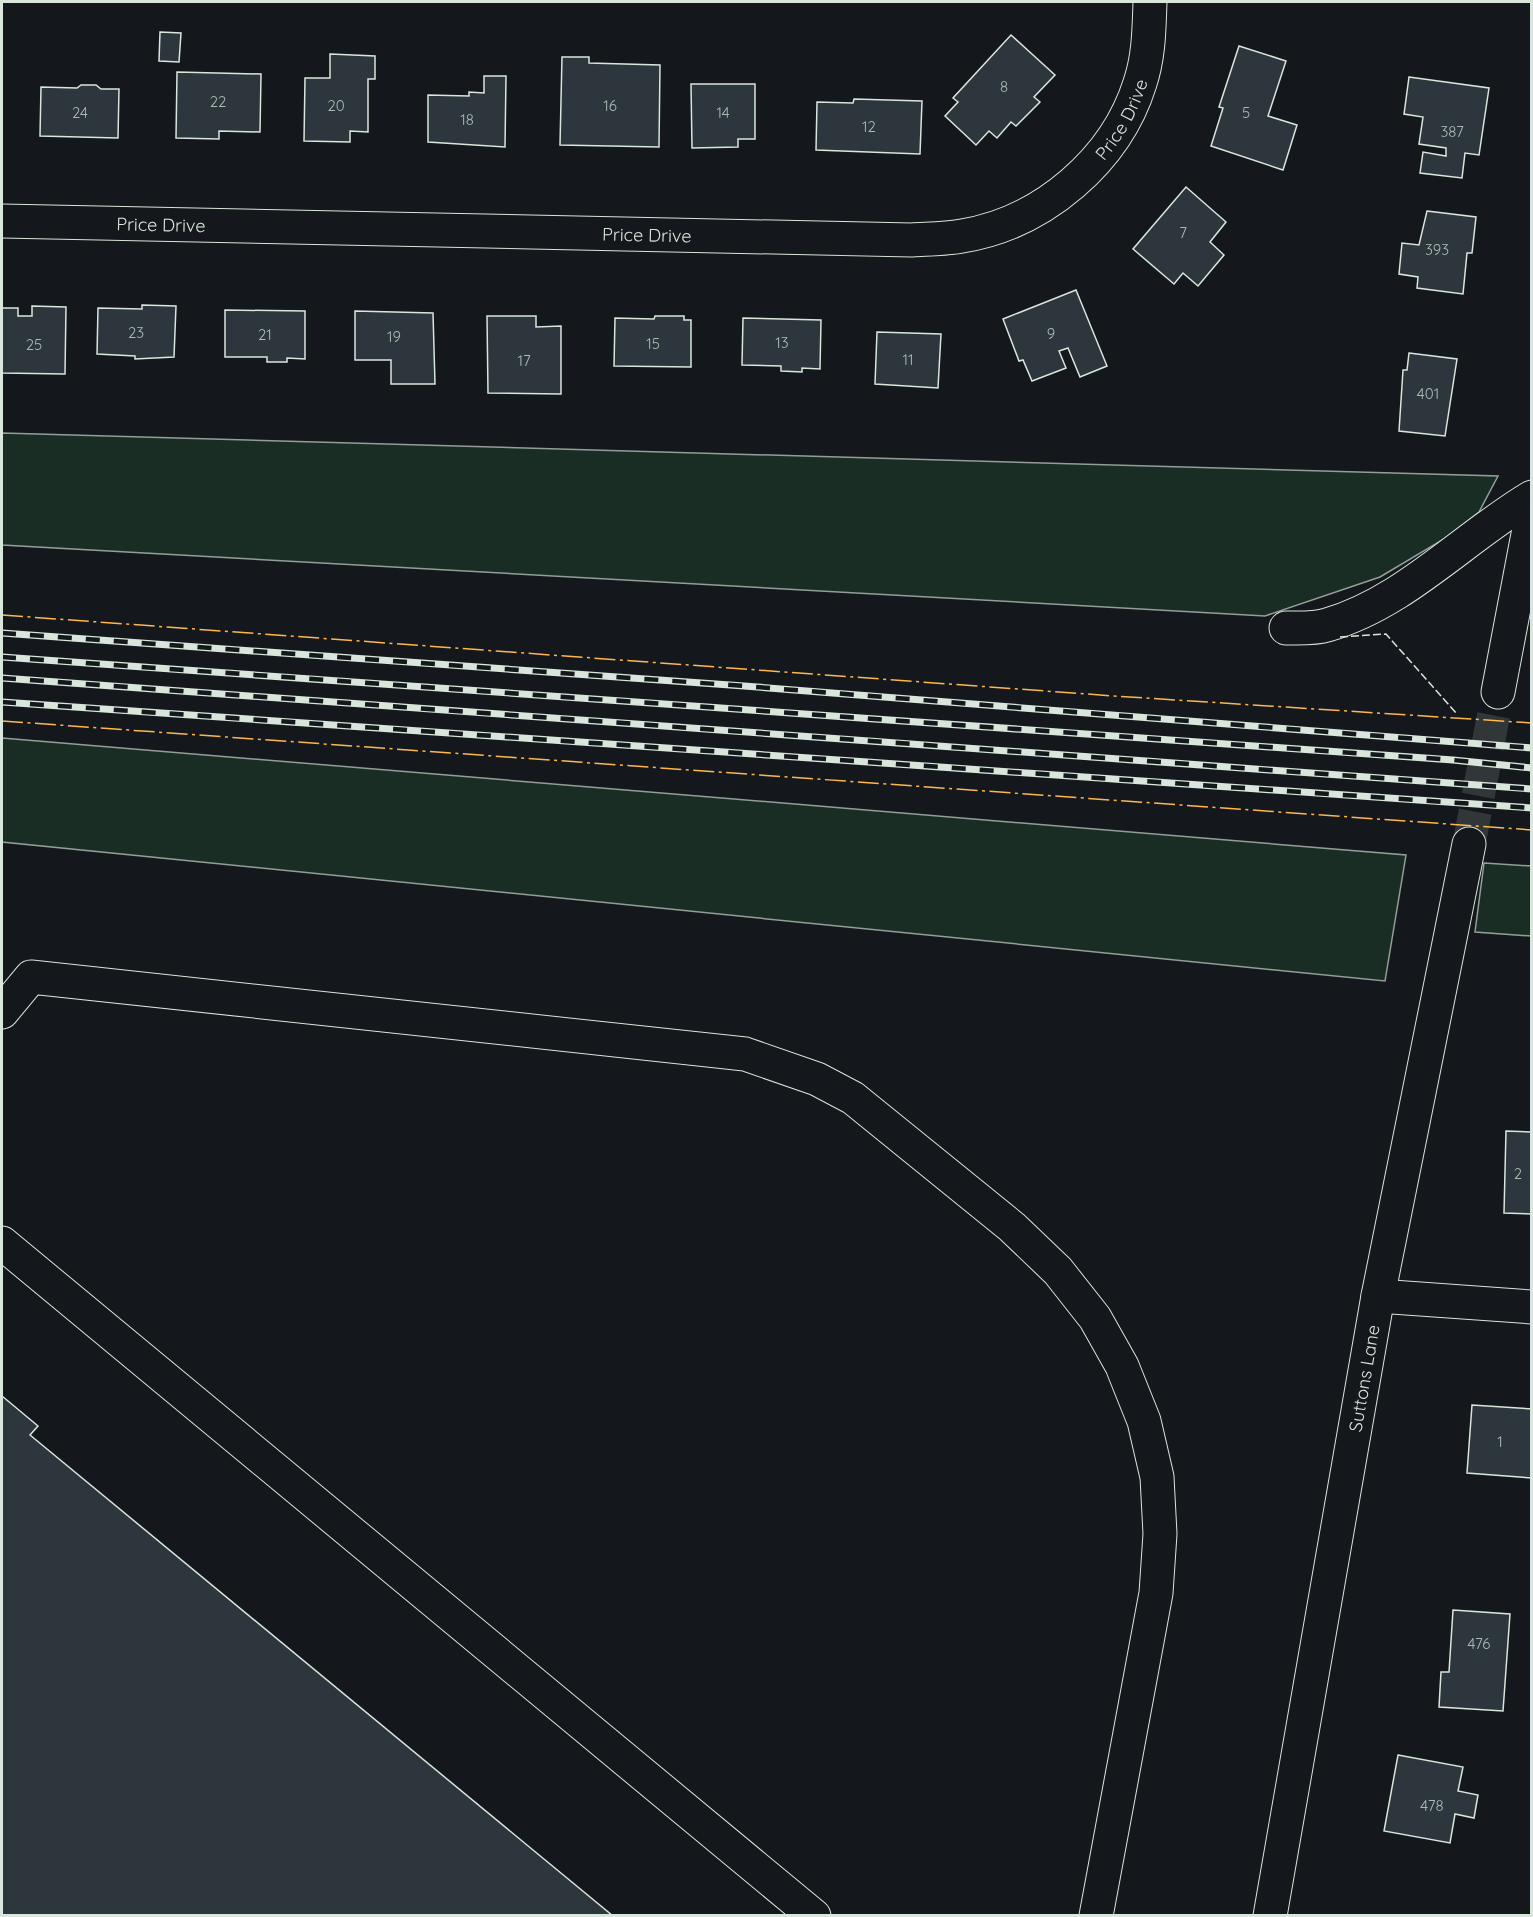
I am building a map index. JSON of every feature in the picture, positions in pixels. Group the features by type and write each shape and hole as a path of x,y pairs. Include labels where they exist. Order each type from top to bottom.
{"street":[{"name":"Price Drive","path":"2,221 912,240 963,236 1011,221 1056,197 1095,163 1123,123 1140,83 1149,44 1150,2"},
{"path":"1286,628 1324,626 1372,609 1500,516 1532,497"},
{"path":"1498,692 1532,513"},
{"name":"Suttons Lane","path":"1270,1916 1378,1296 1468,844"},
{"path":"2,1012 31,977 745,1054 817,1079 854,1098 1012,1227 1058,1270 1095,1318 1122,1366 1144,1421 1157,1477 1160,1534 1156,1593 1091,1911"},
{"path":"2,1243 814,1916"},
{"path":"1378,1296 1532,1307"}],"green space":[{"path":"2,433 1498,476 1479,512 1444,539 1380,577 1265,616 2,545"},
{"path":"2,738 1406,855 1385,981 2,842"},
{"path":"1484,863 1531,866 1531,936 1475,932"}],"building":[{"path":"160,32 181,33 179,62 159,61"},
{"path":"1011,35 1055,75 1034,97 1040,102 1016,126 1011,122 997,138 989,131 976,145 945,116 958,102 953,98"},
{"path":"1239,46 1286,61 1268,116 1297,125 1283,170 1211,146 1223,108 1219,107"},
{"path":"330,54 375,56 375,79 368,79 368,132 350,131 350,142 304,141 305,78 330,78"},
{"path":"562,57 589,57 589,63 660,65 659,147 560,145"},
{"path":"177,72 261,74 260,132 219,131 219,139 176,138"},
{"path":"484,76 506,76 505,147 428,142 428,95 469,96 469,92 484,93"},
{"path":"1409,77 1489,88 1479,155 1465,153 1462,178 1420,173 1423,152 1446,156 1446,148 1419,144 1423,117 1404,114"},
{"path":"691,84 755,84 755,139 738,139 738,147 692,148"},
{"path":"81,85 96,85 101,89 119,89 118,138 40,136 41,87 77,88"},
{"path":"854,99 922,101 920,154 816,150 817,102 853,103"},
{"path":"1186,187 1226,222 1210,242 1224,255 1198,286 1183,273 1174,284 1133,249"},
{"path":"1427,211 1476,217 1472,253 1467,253 1463,294 1417,288 1418,277 1399,274 1402,243 1419,245"},
{"path":"1076,290 1107,366 1080,377 1068,348 1059,351 1066,368 1032,381 1023,360 1019,361 1003,319"},
{"path":"142,305 176,306 174,357 135,359 135,356 97,354 98,308 142,309"},
{"path":"32,306 66,307 65,374 2,373 2,308 18,308 18,316 32,316"},
{"path":"225,310 305,311 305,359 287,358 287,362 267,362 267,357 225,357"},
{"path":"355,311 433,313 435,384 391,384 391,360 355,360"},
{"path":"487,316 536,316 536,327 561,326 561,394 488,393"},
{"path":"655,316 684,316 684,320 691,320 691,367 614,366 615,318 654,319"},
{"path":"743,318 821,320 820,369 802,368 802,372 781,371 781,366 742,365"},
{"path":"877,332 941,334 938,388 875,384"},
{"path":"1409,353 1457,359 1445,436 1399,431 1403,370 1407,370"},
{"path":"1506,1131 1532,1132 1532,1214 1504,1213"},
{"path":"2,1396 38,1426 30,1435 613,1916 2,1916"},
{"path":"1472,1405 1532,1409 1532,1478 1467,1473"},
{"path":"1453,1610 1510,1614 1503,1711 1439,1707 1441,1672 1449,1672"},
{"path":"1398,1755 1463,1767 1458,1791 1478,1795 1474,1818 1455,1814 1450,1843 1384,1831"}],"tunnel":[{"path":"1469,844 1498,692"}],"railway":[{"path":"2,633 744,686 1532,748"},
{"path":"2,657 1453,760 1532,768"},
{"path":"2,678 1532,789"},
{"path":"2,702 1532,808"}],"fence":[{"path":"1340,637 1386,634 1457,714"}],"power":[{"path":"2,615 1114,696 1532,723"},
{"path":"2,721 1532,830"}]}
